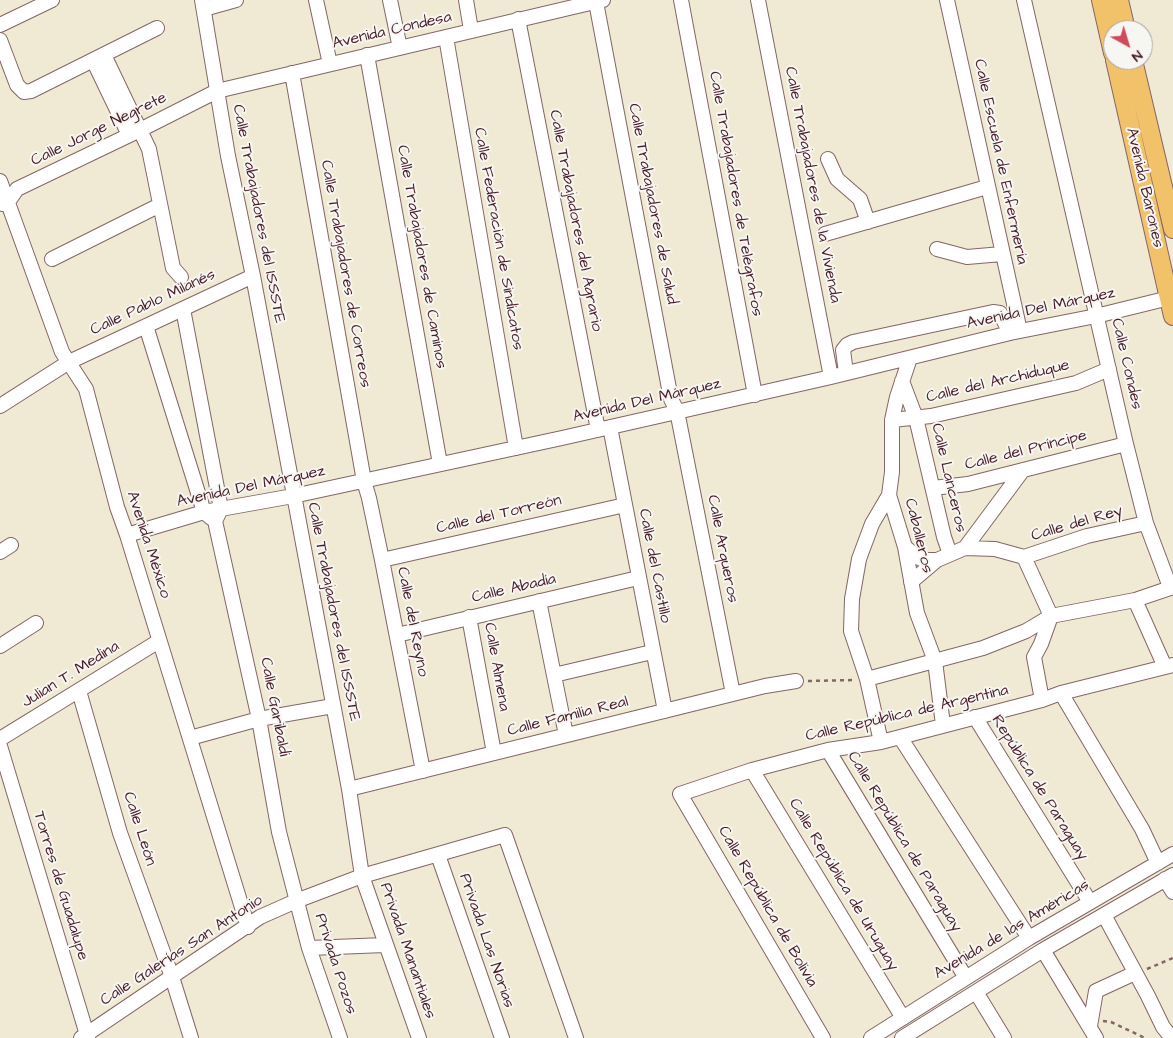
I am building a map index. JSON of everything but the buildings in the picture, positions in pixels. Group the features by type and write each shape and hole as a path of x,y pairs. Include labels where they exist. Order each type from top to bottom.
{"main road":[{"path":"1101,0 1106,20"},
{"path":"1119,0 1124,20"},
{"name":"Avenida Barones","path":"1117,70 1170,289 1173,316"},
{"name":"Avenida Barones","path":"1135,70 1173,229"},
{"path":"1124,105 1142,100"}],"street":[{"path":"0,25 52,0"},
{"path":"203,4 236,0"},
{"path":"316,0 330,64"},
{"path":"390,0 400,48"},
{"path":"466,0 471,30"},
{"name":"Calle Trabajadores de Telégrafos","path":"682,0 755,395"},
{"name":"Calle Trabajadores de la Vivienda","path":"758,0 831,377"},
{"name":"Calle Escuela de Enfermería","path":"947,0 1002,254 1015,332"},
{"name":"Calle Condes","path":"1024,0 1096,316 1146,524 1172,587"},
{"name":"Avenida Condesa","path":"217,91 518,19 542,7 600,1"},
{"name":"Calle Trabajadores de Salud","path":"600,1 671,399 677,411"},
{"name":"Calle Trabajadores del ISSSTE","path":"203,4 228,156 253,276 349,789 362,876"},
{"name":"Calle Trabajadores del Agrario","path":"518,19 604,428"},
{"path":"0,40 18,85 24,92 31,91 157,28"},
{"name":"Calle Federación de Sindicatos","path":"446,37 516,448"},
{"name":"Calle Trabajadores de Caminos","path":"367,55 440,464"},
{"path":"98,58 135,133 148,149 173,268 181,277"},
{"name":"Calle Trabajadores de Correos","path":"292,73 364,481"},
{"name":"Calle Jorge Negrete","path":"4,203 17,189 135,133 217,91"},
{"path":"828,159 837,179 860,199 868,222"},
{"name":"Avenida México","path":"0,181 4,203 62,352 86,390 117,507 248,927"},
{"path":"825,234 987,187"},
{"path":"52,259 160,205"},
{"path":"938,249 967,257 1002,254"},
{"name":"Calle Pablo Milanés","path":"0,406 69,362 253,276"},
{"name":"Avenida Del Márquez","path":"218,515 293,496 755,395 1015,332 1096,316 1170,289"},
{"name":"Calle Garibaldi","path":"183,309 218,515 259,719 279,832 296,901"},
{"path":"846,373 844,350 847,345 853,342 993,312 1000,313 1015,332"},
{"path":"146,326 204,512 218,515"},
{"name":"Caballeros","path":"910,358 897,397 892,420 892,472 889,495 904,547 917,613 936,661 943,726"},
{"name":"Calle del Archiduque","path":"892,420 916,418 1076,383 1109,369"},
{"name":"Calle Lanceros","path":"902,381 916,418 944,537 950,554"},
{"name":"Calle Arqueros","path":"677,411 733,694"},
{"name":"Calle del Castillo","path":"604,428 625,505 652,652 665,711"},
{"name":"Calle del Príncipe","path":"933,488 968,484 1126,444"},
{"path":"965,548 1023,470"},
{"name":"Calle del Reyno","path":"364,481 382,560 423,771"},
{"path":"881,742 866,679 851,631 852,600 859,559 872,524 889,495"},
{"name":"Calle del Torreón","path":"382,560 625,505"},
{"name":"Avenida Del Márquez","path":"127,535 204,512"},
{"name":"Calle del Rey","path":"936,560 965,548 995,549 1024,557 1087,536 1146,524"},
{"path":"904,547 916,557 924,560 936,560"},
{"path":"1024,557 1050,616 1041,644 1034,657 1042,700"},
{"path":"911,582 936,560"},
{"name":"Calle Abadía","path":"397,635 638,578"},
{"path":"866,679 983,648 1026,631 1050,616 1135,600 1172,587"},
{"path":"1135,600 1169,666"},
{"path":"539,601 566,735"},
{"name":"Calle Almena","path":"470,617 494,753"},
{"path":"0,646 36,623"},
{"name":"Julian T. Medina","path":"0,739 159,641"},
{"path":"554,675 652,652"},
{"name":"Calle República de Argentina","path":"680,794 752,770 828,750 881,742 1169,666"},
{"name":"Calle Familia Real","path":"349,789 765,686 796,681"},
{"name":"Calle León","path":"79,690 120,833 172,977 191,1038"},
{"path":"1061,693 1142,829 1158,863"},
{"path":"190,738 259,719 333,706"},
{"name":"República de Paraguay","path":"975,717 1090,902"},
{"path":"900,737 1029,938"},
{"name":"Torres de Guadalupe","path":"0,746 86,1037"},
{"name":"Calle República de Paraguay","path":"828,750 966,978"},
{"name":"Calle República de Uruguay","path":"752,770 903,1018"},
{"name":"Calle República de Bolivia","path":"680,794 823,1038"},
{"name":"Calle Galerías San Antonio","path":"86,1037 260,917 362,876 505,835 576,1038"},
{"name":"Avenida de las Américas","path":"871,1038 1029,938 1173,854"},
{"name":"Privada Las Norias","path":"438,855 502,1038"},
{"name":"Privada Manantiales","path":"362,876 419,1038"},
{"path":"1169,877 1173,892"},
{"name":"Avenida de las Américas","path":"902,1038 1043,950 1169,877"},
{"name":"Privada Pozos","path":"296,901 309,948 340,1038"},
{"path":"1104,915 1163,1027 1172,1038"},
{"path":"309,948 385,944"},
{"path":"1043,950 1093,1028"},
{"path":"1093,1028 1096,991 1135,973"},
{"path":"976,992 1004,1038"}],"path":[{"path":"796,681 866,679"},
{"path":"1135,973 1173,958"},
{"path":"1093,1028 1111,1022 1145,1038"}]}
